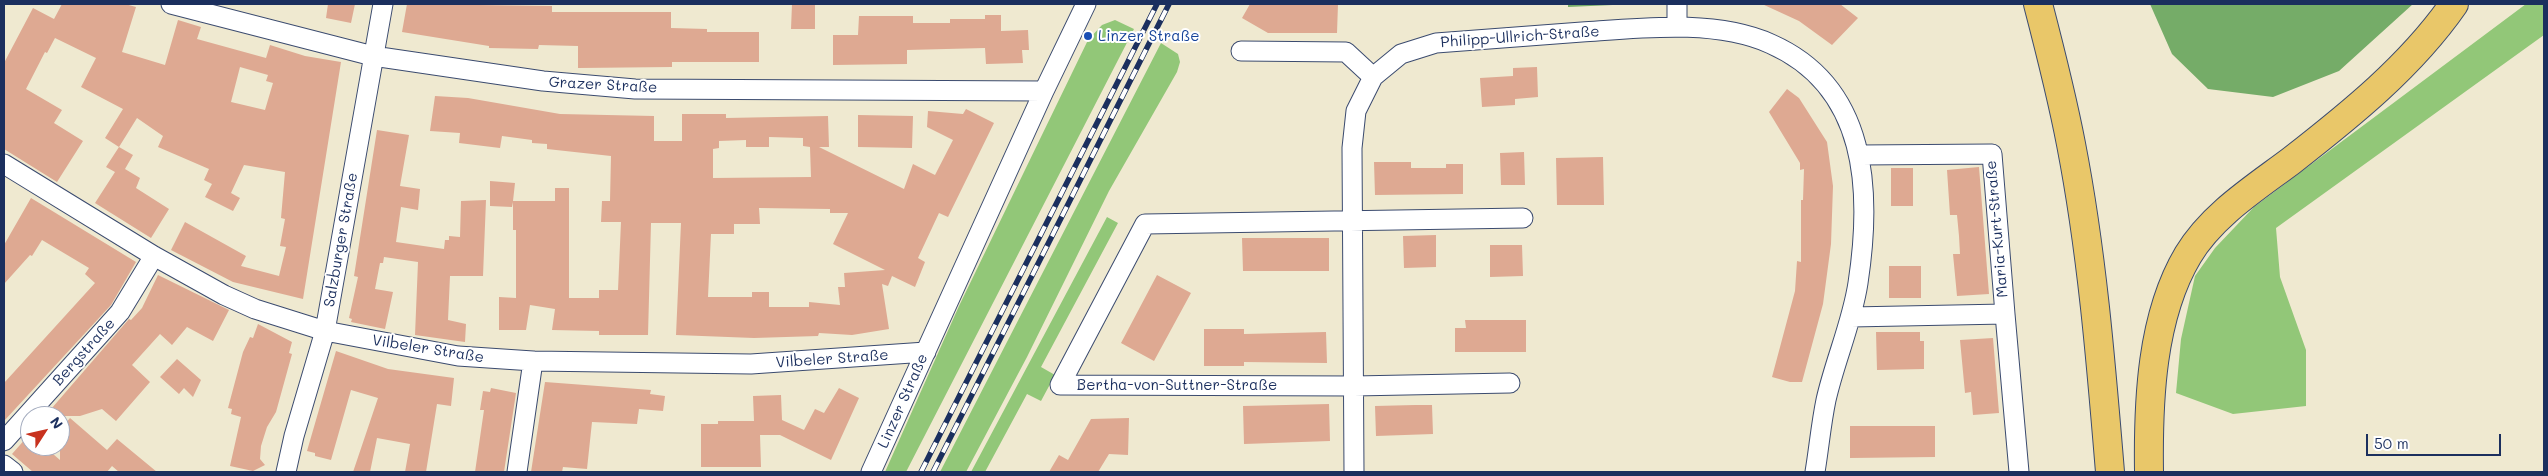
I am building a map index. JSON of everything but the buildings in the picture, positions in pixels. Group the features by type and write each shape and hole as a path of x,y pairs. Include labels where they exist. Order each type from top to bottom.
{"main road":[{"path":"2038,4 2060,94 2079,189 2102,372 2110,472"},
{"path":"2149,472 2152,384 2161,327 2178,273 2189,253 2229,210 2373,94 2436,28 2454,4"}],"street":[{"name":"Grazer Straße","path":"171,4 373,56 506,77 627,88 1044,91"},
{"name":"Salzburger Straße","path":"286,472 294,436 325,332 383,4"},
{"name":"Linzer Straße","path":"871,472 1044,91 1086,4"},
{"path":"1677,4 1677,26"},
{"name":"Philipp-Ullrich-Straße","path":"1354,472 1352,148 1356,111 1373,77 1401,54 1436,43 1677,26 1736,34 1769,43 1796,58 1820,78 1838,102 1853,131 1860,155 1864,217 1858,283 1851,317 1826,399 1816,472"},
{"path":"1241,51 1346,52 1373,77"},
{"name":"Maria-Kurt-Straße","path":"1860,155 1992,154 2019,472"},
{"name":"Vilbeler Straße","path":"4,164 154,256 239,302 325,332 458,356 533,361 751,364 926,352"},
{"path":"1352,221 1524,218"},
{"name":"Bertha-von-Suttner-Straße","path":"1352,221 1144,224 1060,385 1354,386"},
{"name":"Bergstraße","path":"4,441 120,312 154,256"},
{"name":"Maria-Kurt-Straße","path":"1851,317 2005,314"},
{"path":"517,472 533,361"},
{"path":"1354,386 1510,383"},
{"path":"4,464 13,472"}],"green space":[{"path":"1568,4 1635,4 1568,7"},
{"path":"2150,4 2413,4 2339,71 2273,97 2208,89 2172,54"},
{"path":"2526,4 2544,4 2544,35 2276,228 2280,277 2306,350 2306,406 2233,414 2176,393 2181,339 2195,276 2215,248 2254,207"},
{"path":"1115,20 1134,29 906,472 885,472 959,306 1088,40 1102,25"},
{"path":"1161,43 1178,54 1180,62 1177,72 1109,191 1027,357 966,472 940,472"},
{"path":"1107,217 1118,223 1041,367 1055,375 1041,401 1027,394 985,472 971,472"}],"railway":[{"path":"921,472 1157,4"},
{"path":"933,472 1169,4"}],"place":[{"name":"Linzer Straße","path":"1088,36"}]}
